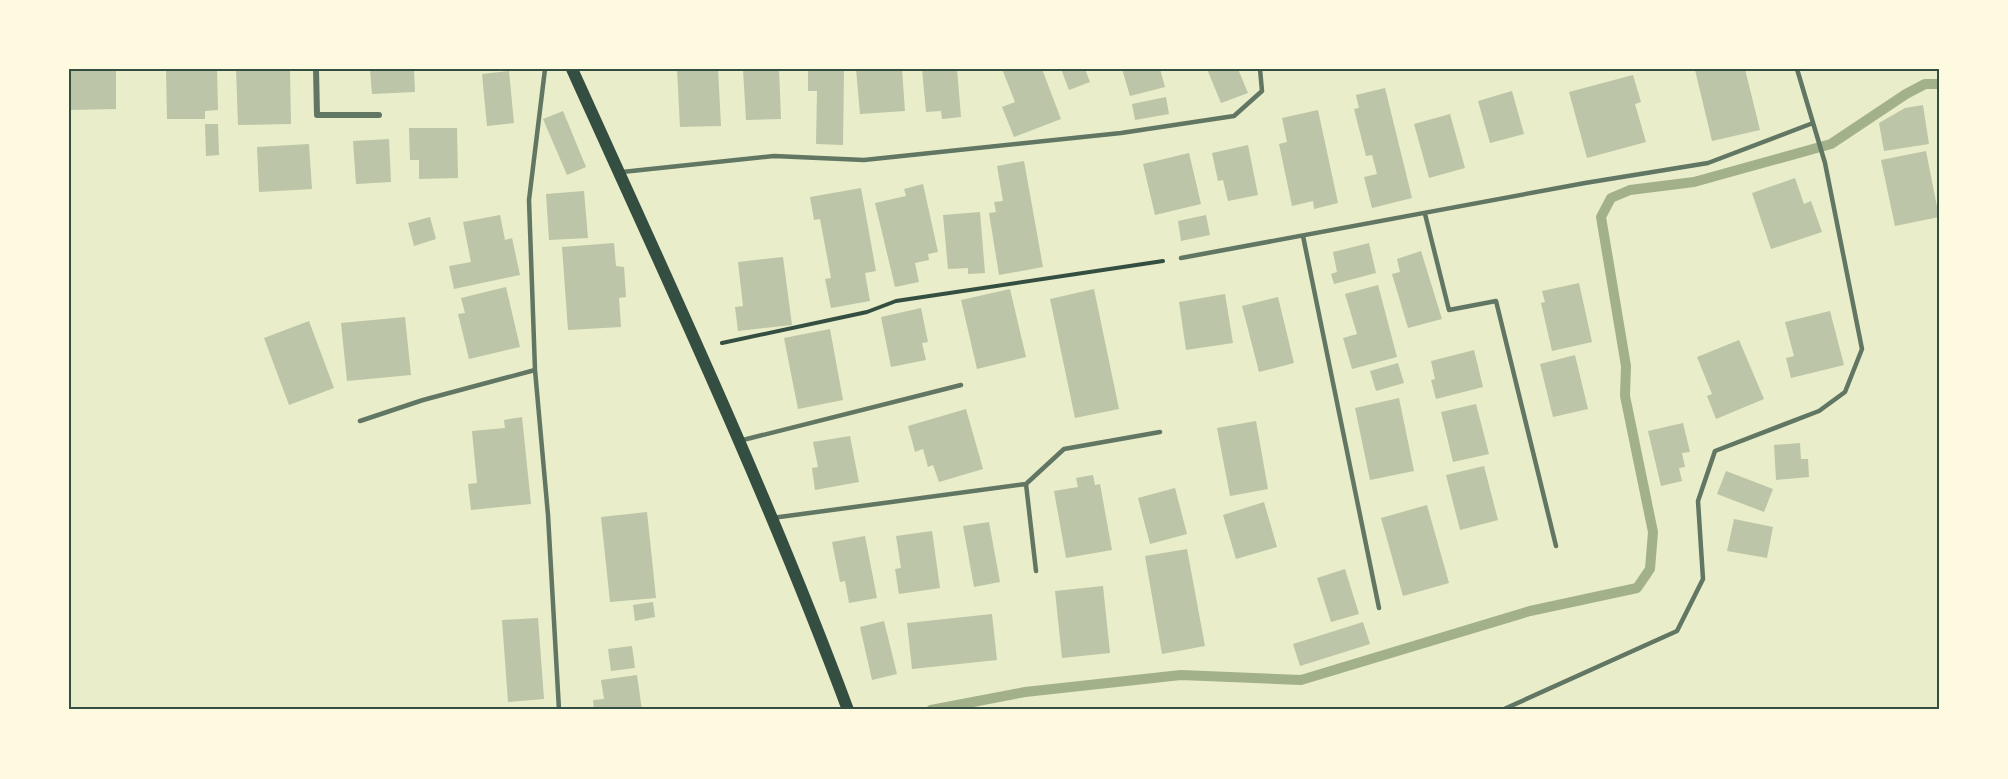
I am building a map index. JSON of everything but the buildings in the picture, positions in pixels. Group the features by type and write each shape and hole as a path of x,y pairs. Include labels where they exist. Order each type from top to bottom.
{"main road":[{"path":"572,69 699,348 771,518 847,709"}],"street":[{"path":"316,69 317,115 379,115"}],"lane":[{"path":"545,69 530,200 536,370 548,515 558,710"},
{"path":"619,173 774,156 864,160 1120,133 1234,116 1262,91 1260,69"},
{"path":"1502,710 1677,631 1703,579 1698,501 1715,451 1819,411 1845,392 1862,350 1825,163 1797,69"},
{"path":"1181,258 1586,183 1708,163 1814,124"},
{"path":"1425,214 1449,310 1496,301 1556,546"},
{"path":"1302,236 1379,608"},
{"path":"360,421 423,400 536,370"},
{"path":"738,441 961,386"},
{"path":"771,518 1026,484 1065,449 1160,432"},
{"path":"1026,484 1036,571"}],"path":[{"path":"699,348 867,312 896,301 1181,258"}],"waterway":[{"path":"931,710 1025,692 1181,675 1301,680 1530,611 1637,588 1650,569 1653,532 1625,396 1626,366 1601,217 1611,198 1630,190 1694,182 1831,144 1906,94 1925,84 1939,84"}]}
